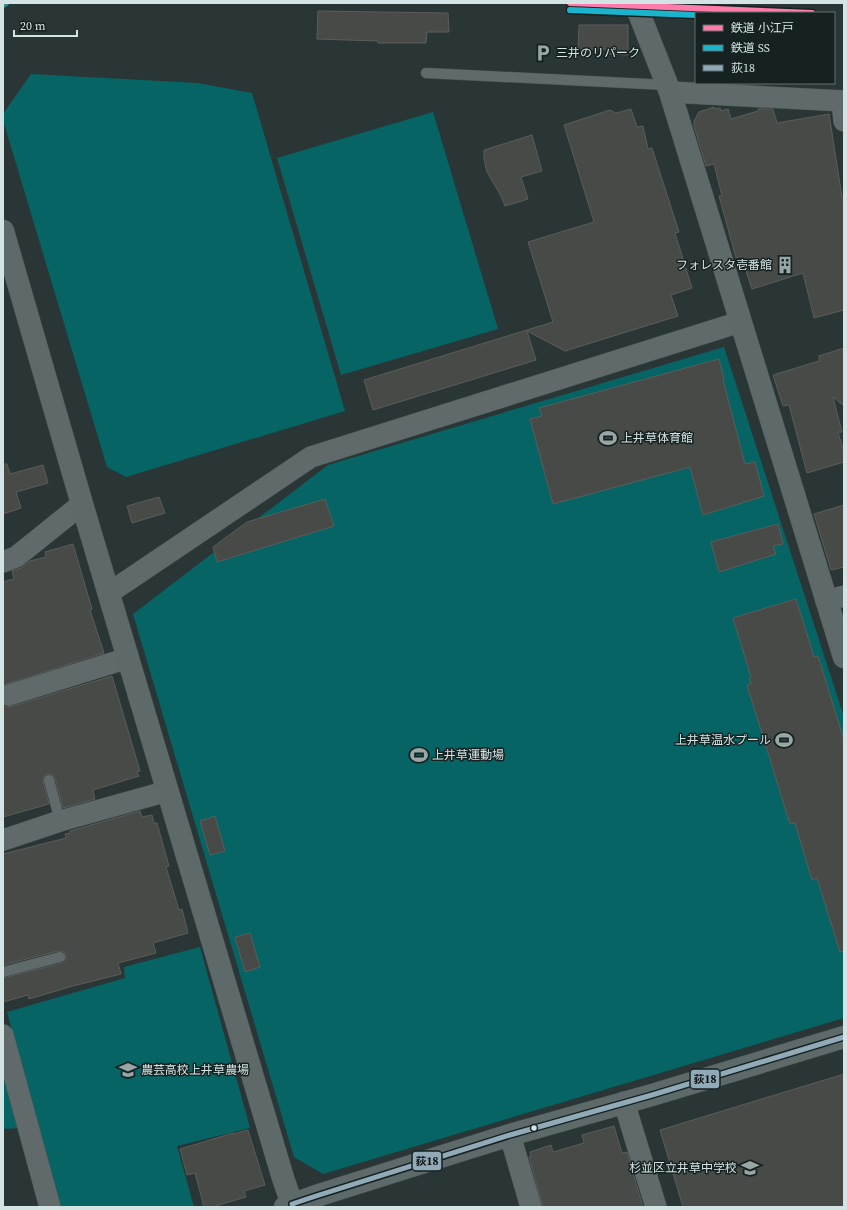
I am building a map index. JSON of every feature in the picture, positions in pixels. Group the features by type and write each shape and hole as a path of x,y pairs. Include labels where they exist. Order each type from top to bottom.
{"street":[{"path":"635,3 668,88 740,322 835,598 844,657"},
{"path":"668,88 843,108"},
{"path":"3,230 82,504 283,1178 290,1206 323,1193 510,1135 844,1037"},
{"path":"109,593 311,457 740,322"},
{"path":"3,562 16,557 82,504"},
{"path":"9,695 128,658"},
{"path":"3,840 60,821 168,791"},
{"path":"3,1035 50,1207"},
{"path":"624,1102 656,1207"},
{"path":"510,1135 531,1207"}],"lane":[{"path":"426,73 668,88"},
{"path":"49,780 60,821"},
{"path":"3,972 60,957"}],"shaded area":[{"path":"31,74 197,83 252,93 345,411 126,477 107,467 3,120 3,114"},
{"path":"433,112 498,329 341,375 277,158"},
{"path":"724,347 844,717 844,1018 323,1174 294,1157 133,614 328,465"},
{"name":"農芸高校上井草農場","path":"200,947 250,1128 177,1146 194,1207 59,1207 7,1012 125,978 124,967"},
{"path":"3,1070 20,1128 3,1129"}],"building":[{"path":"318,11 448,13 449,32 427,32 426,43 378,43 378,41 317,39"},
{"path":"579,25 628,25 628,55 608,54 608,49 578,49"},
{"path":"714,107 715,109 720,108 721,111 728,109 731,119 758,111 758,109 773,109 777,123 829,114 842,197 844,196 844,310 814,318 803,273 752,289 741,256 736,258 719,196 722,196 714,164 706,166 694,126 694,121 699,112"},
{"path":"631,109 637,127 643,126 648,149 652,148 679,232 675,233 692,288 671,295 678,316 565,351 527,331 536,360 373,410 364,380 553,322 528,242 594,222 564,125 610,110 616,113"},
{"path":"532,135 542,171 521,177 528,199 505,206 487,172 484,159 484,150"},
{"path":"844,348 844,406 833,397 842,432 838,432 844,452 844,462 807,473 789,405 783,406 773,375 819,361 819,356"},
{"path":"719,359 745,464 755,462 764,496 703,515 690,467 553,504 530,419 542,416 539,408"},
{"path":"3,464 7,464 10,474 43,465 48,483 16,492 21,508 3,514"},
{"path":"159,497 165,513 132,523 127,506"},
{"path":"325,499 334,526 217,562 213,547 247,522"},
{"path":"844,505 844,567 831,570 814,514"},
{"path":"778,524 783,544 773,546 776,554 719,572 711,542"},
{"path":"73,544 92,609 90,610 104,653 3,685 3,582 14,579 12,571 21,568 30,561 46,557 45,552"},
{"path":"796,599 814,657 818,656 844,740 844,951 840,952 817,878 812,880 795,823 790,824 747,685 751,684 749,678 751,677 733,618"},
{"path":"112,676 140,771 137,772 139,776 93,790 95,799 63,808 55,778 51,774 47,774 44,776 43,781 49,804 3,817 3,705 7,707 13,706"},
{"path":"140,811 142,817 152,815 154,823 157,823 169,866 166,867 179,910 182,909 188,933 153,943 156,953 118,963 121,974 29,999 28,995 3,1002 3,978 62,963 65,961 66,956 64,952 58,951 3,965 3,854 66,838 65,834 70,833 70,831"},
{"path":"215,816 225,851 210,855 200,821"},
{"path":"250,933 260,967 245,972 235,937"},
{"name":"杉並区立井草中学校","path":"844,1074 844,1207 683,1207 660,1130"},
{"path":"614,1126 622,1153 627,1152 643,1207 543,1207 529,1157 531,1156 530,1152 551,1145 553,1152 584,1143 582,1135"},
{"path":"248,1130 265,1185 244,1191 246,1197 212,1207 204,1207 195,1173 187,1175 180,1149"}],"rail line":[{"name":"小江戸","path":"570,3 788,12"},
{"name":"SS","path":"570,10 695,15"}],"transit line":[{"name":"荻18","path":"293,1207 292,1204 316,1196 510,1135 652,1095 844,1037"}],"place":[{"name":"三井のリパーク","path":"543,53"},
{"name":"フォレスタ壱番館","path":"785,265"},
{"name":"上井草体育館","path":"608,438"},
{"name":"上井草温水プール","path":"784,740"},
{"name":"上井草運動場","path":"419,755"},
{"name":"農芸高校上井草農場","path":"128,1070"},
{"name":"杉並区立井草中学校","path":"750,1168"}]}
